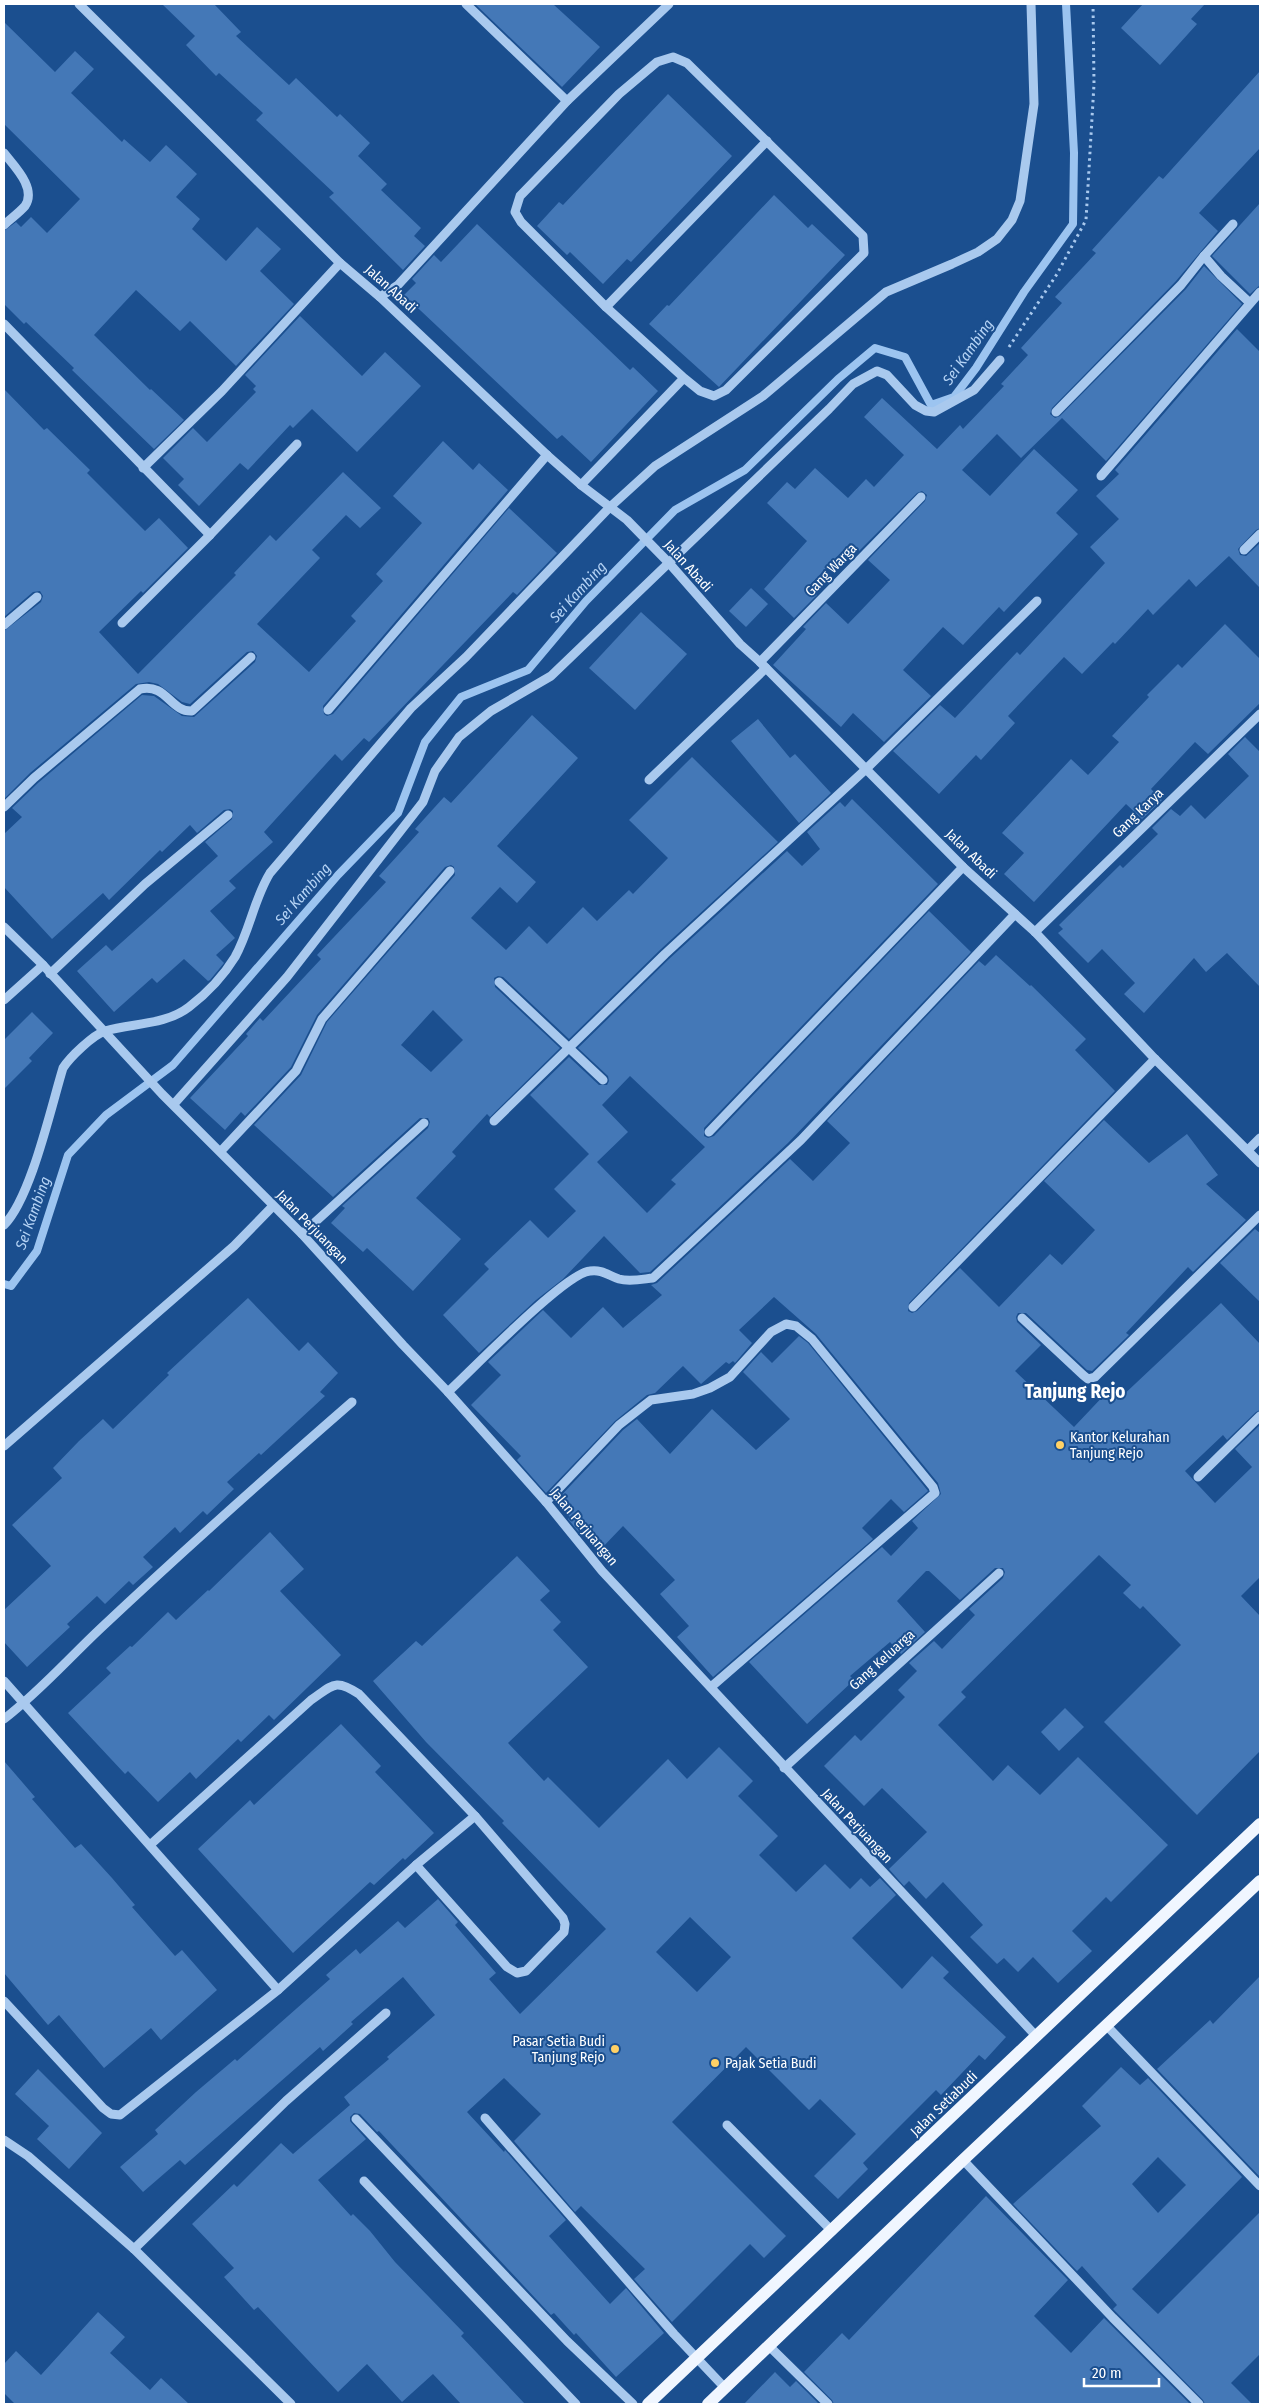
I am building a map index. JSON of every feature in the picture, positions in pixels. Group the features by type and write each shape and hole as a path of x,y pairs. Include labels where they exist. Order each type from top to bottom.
{"main road":[{"name":"Jalan Setiabudi","path":"648,2404 1260,1824"},
{"path":"708,2404 963,2160 1260,1881"}],"street":[{"name":"Jalan Abadi","path":"79,4 340,263 380,297 547,455 581,485 627,520 669,563 740,644 963,867 1035,932 1155,1059 1260,1163"},
{"path":"466,4 567,102"},
{"path":"380,297 398,285 567,102 669,4"},
{"path":"4,1225 18,1205 31,1172 63,1068 70,1057 106,1035 168,1018 189,1007 212,986 235,957 260,889 270,873 411,708 466,657 610,507 655,466 763,396 886,292 978,252 1002,232 1012,220 1020,201 1034,104 1031,4"},
{"path":"672,57 687,63 767,141 863,236 864,253 726,390 714,396 700,391 684,378 606,307 520,222 516,212 520,196 619,94 657,62 672,57"},
{"path":"606,307 767,141"},
{"path":"4,153 21,175 29,193 25,205 4,225"},
{"path":"1056,412 1180,285 1233,224"},
{"path":"1204,256 1221,276 1250,303"},
{"path":"143,468 222,391 340,263"},
{"path":"1101,476 1260,292"},
{"path":"4,324 210,535"},
{"path":"174,1104 287,977 423,802 435,772 460,737 491,711 551,676 853,384 876,371 887,375 915,405 926,411 934,412 974,390 1000,360"},
{"path":"581,485 684,378"},
{"path":"122,623 297,444"},
{"path":"328,710 547,455"},
{"name":"Gang Warga","path":"649,780 763,665 921,497"},
{"path":"1244,550 1260,534"},
{"path":"4,626 37,597"},
{"path":"494,1121 665,954 866,770 1037,601"},
{"path":"4,807 34,778 140,689 149,687 157,689 179,707 187,712 192,712 251,657"},
{"name":"Gang Karya","path":"1035,932 1260,714"},
{"path":"50,974 145,884 228,815"},
{"path":"708,1132 963,867"},
{"path":"221,1151 296,1071 322,1019 450,872"},
{"path":"448,1392 539,1306 578,1275 590,1270 609,1273 619,1279 653,1278 801,1140 1015,914"},
{"name":"Jalan Perjuangan","path":"4,927 43,965 162,1094 302,1234 448,1392 546,1502 602,1571 1036,2037"},
{"path":"4,1000 43,965"},
{"path":"500,982 602,1080"},
{"path":"914,1307 1155,1059"},
{"path":"302,1234 424,1123"},
{"path":"1248,1150 1260,1138"},
{"path":"4,1446 234,1246 273,1206"},
{"path":"1022,1318 1083,1375 1088,1379 1094,1377 1260,1215"},
{"path":"546,1502 619,1425 652,1400 693,1394 710,1388 730,1377 771,1332 786,1324 796,1326 812,1339 935,1493 711,1687"},
{"path":"4,1719 23,1704 100,1628 352,1402"},
{"path":"1198,1477 1260,1416"},
{"name":"Gang Keluarga","path":"784,1768 999,1573"},
{"path":"4,1681 278,1990"},
{"path":"150,1845 311,1700 332,1685 344,1684 359,1694 475,1816 563,1918 565,1928 561,1936 526,1971 517,1973 507,1968 416,1865"},
{"path":"4,2000 103,2108 111,2114 120,2115 278,1990 416,1865 475,1816"},
{"path":"134,2249 286,2101 386,2013"},
{"path":"1106,2025 1260,2186"},
{"path":"485,2118 725,2388"},
{"path":"356,2119 567,2341 633,2404"},
{"path":"727,2125 832,2231"},
{"path":"4,2140 28,2156 134,2249 291,2404"},
{"path":"963,2160 1112,2318 1199,2404"},
{"path":"364,2181 576,2404"},
{"path":"769,2346 828,2404"}],"path":[{"path":"1000,360 1057,274 1086,220 1094,84 1093,4"}],"building":[{"path":"162,4 214,4 241,32 236,36 289,85 296,78 337,117 340,114 370,143 358,156 387,184 381,190 421,228 414,236 425,246 403,270 329,197 334,193 256,120 263,113 219,73 216,76 186,45 195,36"},
{"path":"475,4 553,4 600,47 562,87"},
{"path":"1143,4 1205,4 1191,19 1197,24 1160,65 1121,28"},
{"path":"4,22 55,72 75,51 94,69 71,93 122,142 124,139 150,162 166,145 197,174 176,197 200,219 192,229 226,261 257,227 281,249 260,271 294,304 236,366 190,321 180,331 136,290 94,335 150,390 184,420 154,449 72,370 74,368 26,322 24,324 4,304 4,231 16,222 21,227 31,217 47,233 80,199 4,124"},
{"path":"1260,71 1260,148 1199,213 1218,231 1176,281 1052,408 1050,414 1055,418 1060,416 1186,289 1204,266 1242,304 1106,461 1062,418 1021,458 997,434 962,470 990,496 1034,449 1078,490 1056,513 1078,534 1004,612 999,607 963,645 943,627 903,670 931,696 884,742 853,713 841,727 773,665 806,629 803,627 826,603 848,624 890,580 868,560 925,501 927,495 922,491 917,493 859,551 850,543 808,587 817,595 794,618 764,589 807,541 767,503 787,482 795,489 815,468 848,498 866,479 874,487 904,455 864,417 882,398 937,449 960,425 963,429 1004,386 1001,384 1028,355 1021,348 1062,303 1055,297 1096,253 1092,250 1159,176 1163,179"},
{"path":"668,94 732,156 631,262 627,259 603,284 570,252 567,255 537,226 559,202 563,205"},
{"path":"774,195 808,228 812,224 845,255 719,387 649,324 667,305 669,306"},
{"path":"1260,203 1260,285 1250,294 1212,256"},
{"path":"477,224 630,370 633,367 658,391 591,462 562,435 557,439 404,295 416,283 412,279 434,255 441,262"},
{"path":"300,316 362,376 385,352 421,386 357,452 312,409 293,428 290,425 248,470 240,463 199,506 178,485 184,479 163,458 193,428 207,442 256,392 253,389 256,386 245,375"},
{"path":"1237,329 1260,352 1260,528 1238,549 1240,555 1246,556 1260,543 1260,588 1229,556 1196,587 1189,579 1153,615 1148,609 1115,644 1113,642 1082,674 1064,657 1008,716 1015,723 981,760 976,755 939,794 893,751 940,705 955,718 1017,652 1020,655 1105,563 1090,547 1119,519 1096,496 1119,474 1115,470"},
{"path":"4,389 44,430 47,428 90,470 87,473 145,531 159,518 188,548 143,593 141,591 99,632 138,674 236,575 234,573 270,535 276,541 343,472 381,508 360,528 346,515 312,550 320,558 257,624 309,672 356,621 351,616 383,581 376,574 422,523 393,496 443,441 473,470 479,463 508,490 323,706 324,714 327,716 333,714 509,508 557,553 517,595 513,592 369,742 364,738 342,761 335,754 264,832 273,842 229,881 236,888 210,911 235,938 216,955 224,963 210,980 208,981 184,959 157,983 152,978 114,1012 77,971 106,945 112,951 218,856 205,842 232,819 233,811 230,809 224,810 197,833 190,825 162,852 160,850 109,900 103,893 52,939 4,887 4,834 22,817 12,808 38,783 142,695 154,696 182,716 194,717 255,662 257,656 253,651 247,652 190,704 182,702 158,684 149,682 136,684 30,773 4,799 4,631 41,602 43,596 40,591 33,592 4,617"},
{"path":"751,588 768,604 746,627 729,611"},
{"path":"641,612 687,654 635,710 589,668"},
{"path":"1225,624 1260,659 1260,703 1208,754 1195,742 1151,789 1162,800 1142,819 1126,804 1034,902 1004,874 1024,853 1002,833 1071,759 1088,775 1119,742 1112,736 1149,697 1147,695 1178,664 1182,668"},
{"path":"532,715 578,758 497,846 536,882 517,903 500,887 471,918 506,950 529,926 547,944 583,907 597,921 629,890 633,894 668,858 629,820 692,757 778,842 661,949 569,1039 503,977 498,976 494,978 495,987 560,1048 490,1117 487,1114 452,1152 456,1156 416,1198 461,1239 413,1291 367,1248 363,1252 331,1223 345,1208 342,1206 428,1128 430,1122 428,1118 420,1118 333,1197 254,1125 301,1075 327,1022 455,875 454,867 451,865 445,867 317,1015 291,1067 245,1116 241,1112 225,1130 190,1098 248,1036 246,1034 260,1018 263,1021 321,959 317,955 386,882 379,876 419,832 415,829 444,797 451,803","holes":["433,1010 463,1040 431,1072 401,1045"]},
{"path":"758,719 790,758 795,754 831,793 799,823 731,741"},
{"path":"1245,737 1260,752 1260,987 1227,953 1206,972 1194,958 1144,1013 1124,994 1135,983 1102,949 1088,963 1058,933 1063,929 1059,925 1120,865 1123,868 1158,834 1152,828 1171,809 1180,816 1191,805 1205,819 1249,776 1228,754"},
{"path":"852,799 938,884 704,1128 704,1136 708,1138 714,1136 929,911 971,952 788,1143 650,1272 640,1273 604,1236 563,1279 536,1300 479,1353 443,1315 489,1269 484,1264 530,1220 548,1238 576,1211 554,1189 589,1154 530,1095 569,1057 599,1085 607,1085 609,1081 608,1076 578,1048 669,959 787,851 802,866 820,849 807,832 840,802 845,807","holes":["630,1076 705,1147 671,1180 676,1184 647,1213 597,1162 628,1132 602,1105"]},
{"path":"996,955 1031,985 1086,1039 1075,1050 1115,1091 909,1303 908,1311 912,1313 917,1311 960,1268 999,1307 1050,1254 1062,1265 1095,1230 1044,1181 1104,1120 1149,1163 1187,1134 1218,1175 1206,1184 1246,1220 1193,1272 1188,1267 1126,1333 1129,1335 1092,1371 1087,1370 1026,1313 1018,1313 1016,1317 1017,1322 1041,1345 1015,1371 1074,1427 1109,1390 1118,1400 1221,1303 1260,1344 1260,1410 1227,1440 1223,1435 1185,1471 1215,1503 1252,1467 1235,1449 1260,1425 1260,1577 1241,1596 1260,1616 1260,1751 1197,1815 1104,1722 1181,1645 1143,1606 1140,1609 1123,1593 1131,1585 1099,1555 961,1692 966,1697 938,1725 993,1781 1008,1765 1040,1795 1078,1757 1168,1845 1111,1902 1106,1897 1072,1931 1092,1951 1058,1983 1033,1957 1018,1972 1004,1958 997,1964 970,1937 983,1925 943,1882 926,1899 909,1881 904,1886 889,1869 927,1832 882,1788 864,1806 824,1766 855,1735 861,1741 905,1697 898,1690 917,1671 909,1663 934,1641 942,1649 975,1615 969,1609 1003,1578 1005,1572 1003,1568 995,1568 960,1600 929,1571 926,1571 897,1601 925,1632 901,1654 890,1642 850,1676 854,1680 807,1724 749,1662 882,1547 891,1556 918,1528 912,1521 941,1494 938,1483 816,1334 774,1297 739,1330 752,1343 735,1363 733,1361 729,1364 726,1362 701,1384 683,1366 655,1393 647,1395 615,1421 546,1493 517,1460 521,1456 471,1405 501,1375 488,1362 543,1310 571,1338 603,1307 623,1328 662,1295 651,1285 657,1283 790,1159 813,1181 850,1143 827,1121 979,961 985,966"},
{"path":"32,1012 53,1033 29,1058 32,1061 4,1089 4,1040"},
{"path":"1255,1229 1260,1233 1260,1302 1220,1263"},
{"path":"248,1298 299,1351 308,1342 338,1373 320,1392 325,1396 261,1455 259,1453 227,1482 234,1489 207,1515 203,1511 180,1533 175,1527 143,1557 153,1567 133,1585 129,1581 105,1604 97,1596 67,1624 70,1627 27,1667 4,1642 4,1610 51,1566 12,1525 62,1478 53,1468 79,1441 103,1419 113,1429 169,1375 167,1373"},
{"path":"799,1336 808,1343 928,1491 904,1512 891,1499 862,1528 873,1539 713,1677 677,1637 689,1626 660,1594 675,1580 623,1526 599,1551 577,1530 568,1519 570,1517 555,1502 623,1430 637,1419 670,1454 712,1409 756,1450 790,1419 743,1372 761,1352 772,1363"},
{"path":"270,1532 304,1569 280,1591 341,1655 274,1720 269,1715 241,1742 238,1739 196,1779 190,1772 158,1802 128,1771 125,1774 68,1713 111,1673 106,1668 130,1646 132,1647 168,1612 176,1620"},
{"path":"517,1556 550,1591 540,1600 561,1622 553,1630 588,1667 508,1743 544,1781 548,1777 599,1828 668,1759 687,1779 719,1747 753,1781 738,1796 778,1836 759,1855 796,1892 825,1864 850,1889 861,1878 870,1887 880,1878 896,1895 852,1938 902,1989 932,1956 949,1972 943,1978 1006,2037 985,2060 979,2055 941,2095 936,2090 863,2163 868,2169 838,2199 814,2176 856,2134 820,2099 809,2110 746,2047 672,2122 786,2236 764,2258 750,2244 672,2322 634,2279 645,2269 581,2206 575,2212 514,2141 541,2114 504,2078 467,2112 504,2152 505,2150 566,2220 549,2236 610,2304 626,2288 664,2333 616,2377 576,2333 574,2335 554,2313 551,2315 379,2131 377,2132 360,2114 354,2113 350,2117 350,2121 366,2139 318,2180 351,2216 353,2214 370,2231 395,2262 464,2333 461,2336 525,2404 461,2404 433,2374 402,2402 367,2364 338,2392 258,2307 254,2310 224,2277 234,2268 192,2224 234,2184 237,2187 281,2143 293,2154 350,2105 344,2097 389,2059 387,2057 435,2015 403,1977 351,2022 353,2024 323,2051 320,2047 185,2165 180,2160 143,2192 120,2167 158,2134 155,2130 196,2092 235,2059 237,2061 330,1979 326,1975 356,1949 360,1954 398,1921 405,1928 438,1899 458,1922 455,1925 496,1973 489,1979 520,2014 606,1929 502,1823 504,1821 426,1742 373,1681 416,1641 422,1646","holes":["690,1917 731,1957 697,1992 656,1952"]},
{"path":"1065,1708 1084,1727 1059,1751 1041,1732"},
{"path":"341,1724 381,1766 375,1772 434,1833 374,1885 370,1882 293,1953 198,1849 250,1800 254,1805"},
{"path":"4,1761 35,1797 32,1799 75,1848 81,1844 112,1878 135,1905 132,1907 175,1956 182,1950 217,1990 161,2040 151,2028 104,2068 59,2015 48,2025 4,1973"},
{"path":"1260,1976 1260,2177 1157,2069 1210,2020 1213,2024"},
{"path":"1121,2067 1140,2085 1148,2078 1242,2177 1132,2289 1158,2314 1260,2212 1260,2354 1231,2383 1252,2404 1205,2404 1113,2309 1117,2305 1082,2266 1077,2271 1013,2204 1101,2126 1082,2106","holes":["1158,2157 1186,2185 1158,2213 1132,2184"]},
{"path":"38,2069 102,2133 69,2169 37,2139 49,2126 15,2094"},
{"path":"986,2196 1068,2280 1034,2316 1071,2353 1104,2318 1190,2404 834,2404 804,2372 842,2333 849,2340"},
{"path":"98,2312 125,2337 110,2353 150,2390 161,2378 189,2404 15,2404 4,2393 4,2364 16,2351 41,2375"},
{"path":"775,2372 790,2387 796,2381 819,2404 744,2404"}],"waterway":[{"name":"Sei Kambing","path":"4,1284 11,1286 37,1251 68,1155 106,1115 173,1065 338,875 398,813 425,742 461,697 528,670 586,601 675,510 745,470 838,379 875,348 905,357 931,405 954,397 976,368 1024,292 1073,224 1074,153 1066,4"}],"place":[{"name":"Kantor Kelurahan Tanjung Rejo","path":"1060,1445"},
{"name":"Pasar Setia Budi Tanjung Rejo","path":"615,2049"},
{"name":"Pajak Setia Budi","path":"715,2063"}],"district":[{"name":"Tanjung Rejo","path":"1075,1391"}]}
